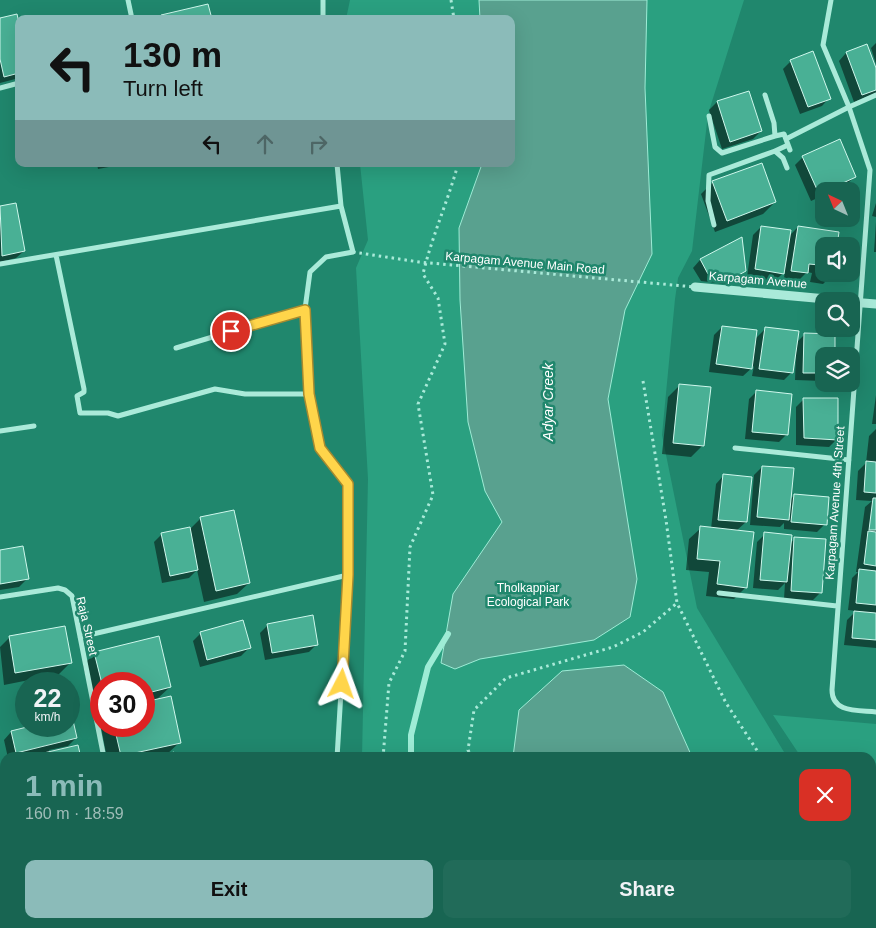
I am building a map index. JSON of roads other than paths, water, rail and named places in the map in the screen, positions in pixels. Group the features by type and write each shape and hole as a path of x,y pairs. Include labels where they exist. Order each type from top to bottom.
{"street":[{"path":"128,0 131,15"},
{"path":"323,0 323,15"},
{"name":"Karpagam Avenue 4th Street","path":"830,0 823,45 849,106 870,170 854,292"},
{"path":"0,88 15,85"},
{"path":"765,95 774,123 775,136"},
{"path":"786,139 849,106 876,95"},
{"path":"709,116 715,147 722,153 784,134 789,148 775,151 709,175 708,201 714,225"},
{"path":"775,151 783,158 786,168"},
{"path":"337,167 341,206 354,252 326,257 310,272 305,310 309,394 320,448 348,484 348,575 337,752"},
{"path":"0,264 341,206"},
{"path":"56,255 84,389 76,396 80,413 108,413 118,416 216,389 246,394 309,394"},
{"name":"Karpagam Avenue","path":"695,287 815,298"},
{"name":"Karpagam Avenue","path":"860,303 876,304"},
{"path":"176,348 305,310"},
{"name":"Karpagam Avenue 4th Street","path":"852,337 849,460 832,696 837,705 845,708 876,712"},
{"path":"0,431 34,426"},
{"path":"735,448 849,460"},
{"path":"80,637 348,575"},
{"name":"Raja Street","path":"0,597 47,589 65,590 73,601 103,752"},
{"path":"719,593 837,606"}],"water":[{"path":"479,0 647,0 645,88 652,254 625,310 608,399 637,579 630,617 594,640 480,659 455,669 441,663 453,594 502,522 485,491 468,422 460,300 459,228 481,167 515,167 515,15 480,15"},
{"path":"624,665 663,692 690,752 514,752 519,710 562,671"}],"waterway":[{"name":"Adyar Creek","path":"411,752 411,735 428,667 448,634"}],"park label":[{"name":"Tholkappiar Ecological Park","path":"528,595"}]}
